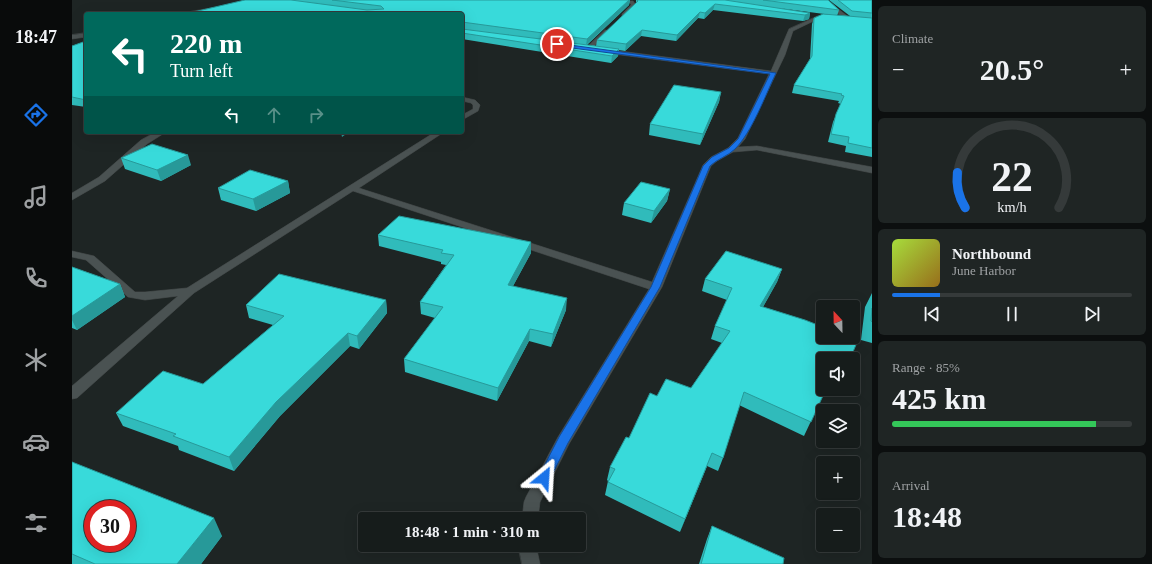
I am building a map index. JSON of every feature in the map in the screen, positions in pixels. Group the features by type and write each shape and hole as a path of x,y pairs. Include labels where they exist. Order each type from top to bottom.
{"street":[{"path":"624,2 638,0"},
{"path":"824,0 842,16 849,20"},
{"path":"617,21 634,5 631,2"},
{"path":"191,12 216,8"},
{"path":"531,512 532,502 563,440 656,287 707,166 714,159 731,150 741,139 773,73 791,30 824,17 805,15"},
{"path":"842,19 857,21"},
{"path":"588,49 611,27"},
{"path":"72,37 84,35"},
{"path":"581,48 773,73"},
{"path":"464,99 473,101 476,104 476,110 464,117"},
{"path":"72,197 102,178 144,142 158,134"},
{"path":"72,394 190,291 437,134"},
{"path":"741,139 757,148"},
{"path":"731,150 757,148 872,170"},
{"path":"351,188 656,287"},
{"path":"72,254 90,258 132,295 145,296 190,291"},
{"path":"528,552 531,564"}],"building":[{"path":"245,0 291,0 367,10 384,9 381,6 332,0 629,0 587,39 464,22 464,12 194,12"},
{"path":"637,0 725,0 810,13 805,15 715,4 705,13 700,12 677,35 642,30 626,44 597,40 638,1"},
{"path":"763,0 828,0 839,10"},
{"path":"838,0 872,0 872,13 852,11"},
{"path":"823,14 872,18 872,148 848,143 849,137 831,134 836,114 844,96 841,95 842,94 794,85 812,56 814,18"},
{"path":"464,29 619,49 612,56 464,33"},
{"path":"84,42 84,100 72,97 72,46"},
{"path":"674,85 721,92 703,134 650,124"},
{"path":"152,144 188,155 157,170 121,158"},
{"path":"250,170 288,181 253,199 218,188"},
{"path":"641,182 670,189 654,211 624,203"},
{"path":"399,216 531,242 508,285 567,298 553,334 530,329 498,388 404,359 443,307 420,302 454,255 441,253 443,250 378,235"},
{"path":"726,251 782,269 760,306 816,324 816,344 856,344 853,352 816,352 816,396 823,396 819,404 816,404 816,411 811,422 744,392 723,458 712,453 685,519 608,482 615,469 610,467 626,437 629,438 650,393 657,396 666,379 691,388 730,331 715,326 732,288 705,279"},
{"path":"72,267 120,284 72,316"},
{"path":"279,274 386,300 357,336 348,333 276,402 229,457 173,436 176,434 116,413 163,371 203,384 284,316 246,305"},
{"path":"72,462 214,518 177,564 95,564 72,554"},
{"path":"712,526 784,558 783,564 701,564"}],"route":[{"path":"544,478 563,440 656,287 707,166 714,159 731,150 741,139 773,73 557,44"}]}
